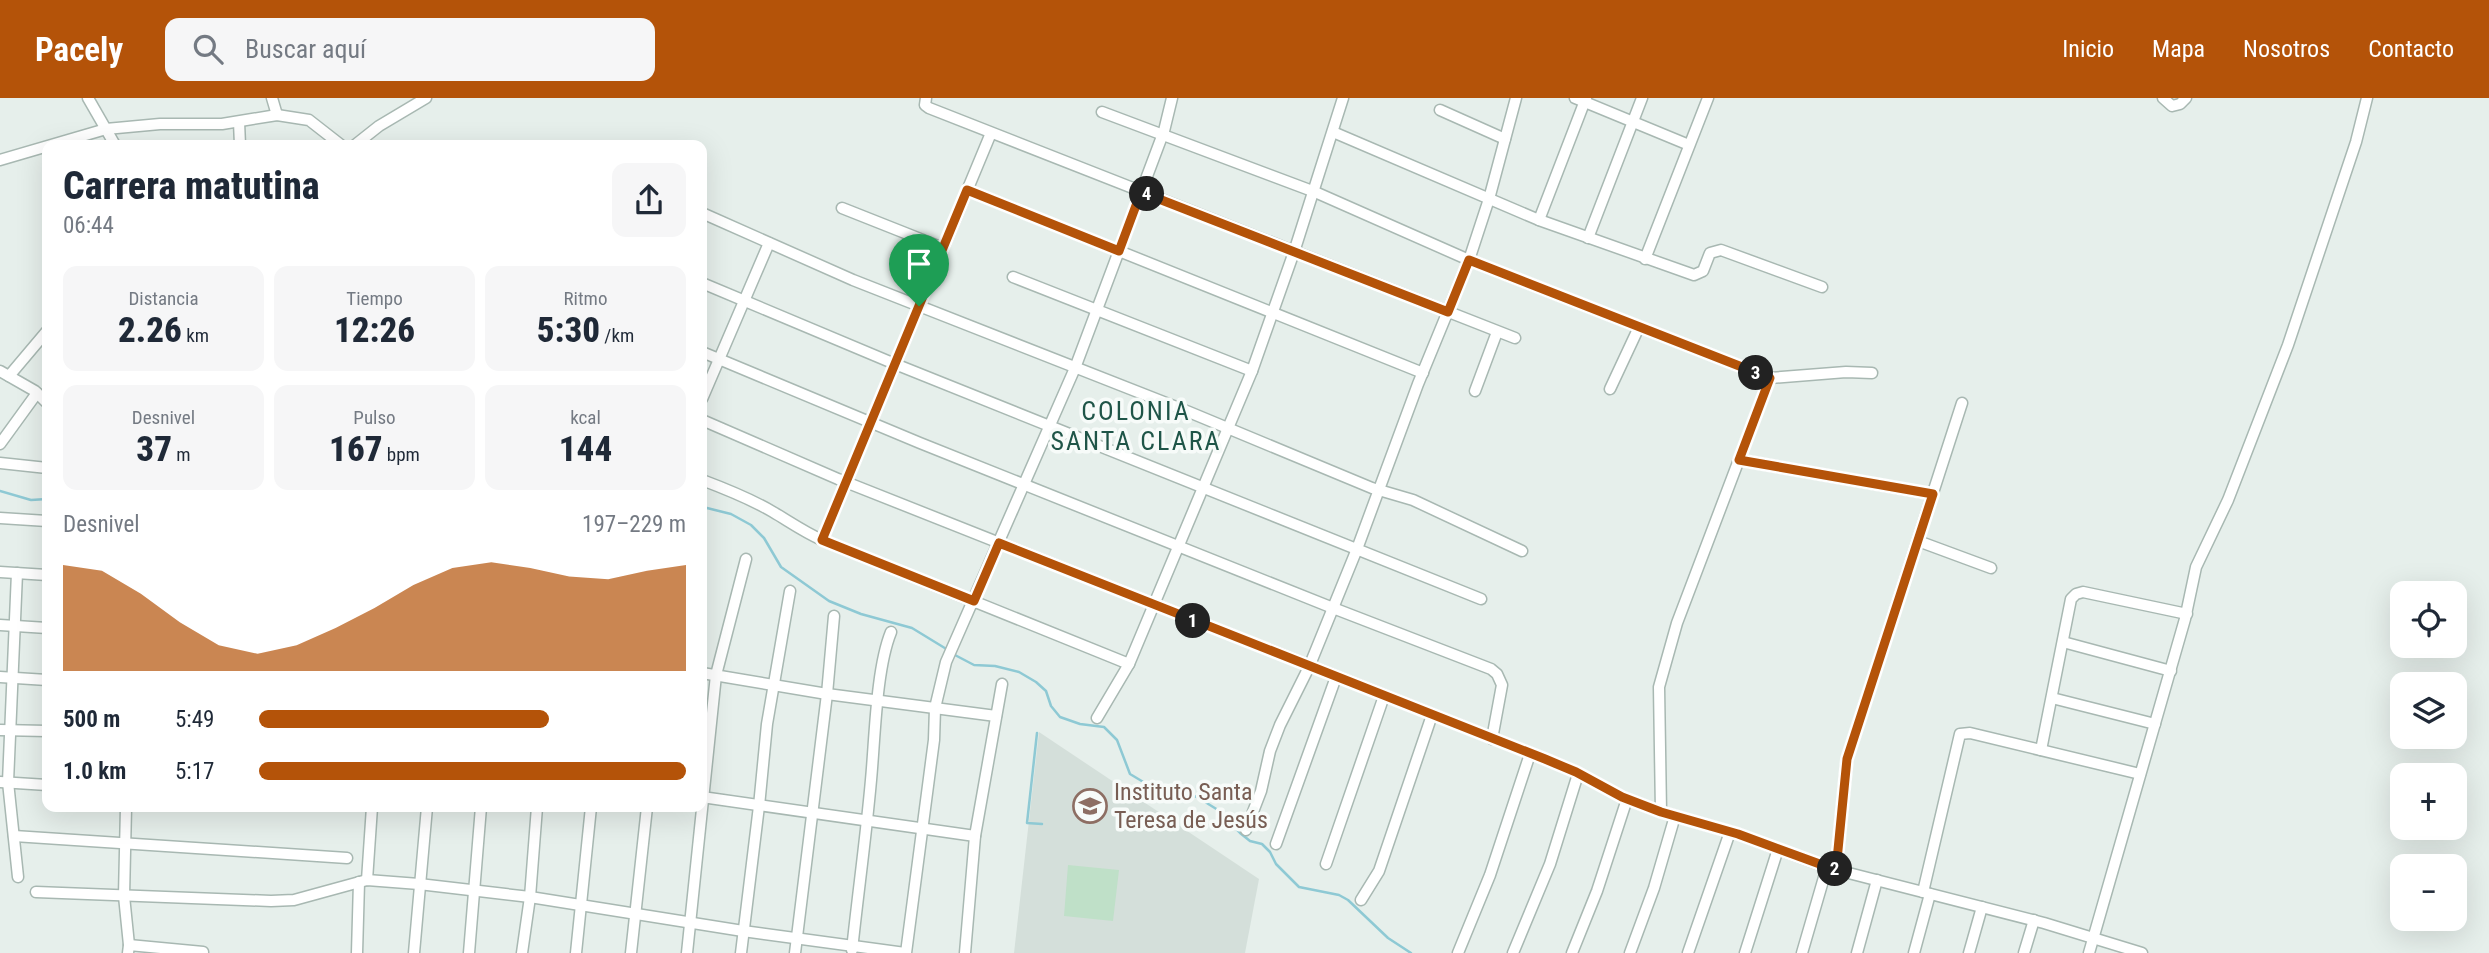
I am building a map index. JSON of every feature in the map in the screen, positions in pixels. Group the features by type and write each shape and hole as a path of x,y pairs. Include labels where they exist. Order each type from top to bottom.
{"street":[{"path":"88,98 112,140"},
{"path":"272,98 277,115"},
{"path":"362,140 426,98"},
{"path":"926,98 925,105 929,108 1515,338"},
{"path":"36,892 295,900 363,881 419,884 635,913 743,932 797,938 852,950 906,953 939,685 953,646 1075,368 1162,134 1172,98"},
{"path":"1097,718 1129,664 1252,371 1294,252 1343,98"},
{"path":"1246,830 1261,791 1270,751 1280,725 1309,667 1357,549 1378,489 1469,260 1516,98"},
{"path":"1588,238 1642,98"},
{"path":"1645,258 1708,98"},
{"path":"2163,98 2172,106 2180,104 2186,98"},
{"path":"2089,953 2171,671 2196,567 2230,494 2288,345 2356,142 2367,98"},
{"path":"1539,220 1582,99 1689,145"},
{"path":"1440,110 1505,139"},
{"path":"1102,112 1314,191 1469,260 1770,378 1846,372 1872,373"},
{"path":"68,140 106,129 160,124 205,125 277,115 309,120 335,140"},
{"path":"239,122 240,140"},
{"path":"1333,132 1539,220 1645,258 1699,275 1710,253 1721,250 1822,287"},
{"path":"822,540 991,133"},
{"path":"0,160 42,148"},
{"path":"967,190 1423,373"},
{"path":"842,208 943,248"},
{"path":"707,215 919,306 1378,489 1413,500 1522,551"},
{"path":"707,387 769,243"},
{"path":"1013,277 1252,371"},
{"path":"707,285 895,364 1480,599"},
{"path":"1610,388 1639,327"},
{"path":"1475,391 1497,332"},
{"path":"42,336 4,373 42,398"},
{"path":"707,354 1333,608 1491,669 1497,674 1502,685 1492,739"},
{"path":"1661,812 1659,687 1676,623 1770,378"},
{"path":"0,444 37,393"},
{"path":"1802,953 1832,868 1847,759 1962,403"},
{"path":"707,421 846,482 1530,754 1661,812 1730,832 1832,868 2034,920 2142,953"},
{"path":"1739,460 1933,494"},
{"path":"0,463 42,467"},
{"path":"707,482 774,512 798,530 1129,664"},
{"path":"0,518 42,521"},
{"path":"1918,541 1991,568"},
{"path":"707,759 716,675 746,559"},
{"path":"0,572 42,575"},
{"path":"17,573 14,627 6,678 4,782 18,877"},
{"path":"741,953 772,686 790,591"},
{"path":"2041,750 2071,599 2076,594 2083,592 2186,614"},
{"path":"795,953 834,616"},
{"path":"0,625 42,628"},
{"path":"852,950 858,884 868,822 878,700 891,632"},
{"path":"2063,642 2171,671"},
{"path":"707,674 772,686 996,716"},
{"path":"1276,844 1336,677"},
{"path":"6,678 42,680"},
{"path":"965,953 975,836 1002,684"},
{"path":"1326,864 1384,696"},
{"path":"2052,698 2155,724"},
{"path":"1361,900 1379,872 1432,715"},
{"path":"4,730 42,731"},
{"path":"1914,953 1961,734 1970,733 2140,774"},
{"path":"1458,953 1490,875 1530,754"},
{"path":"1513,953 1550,864 1578,774"},
{"path":"4,782 42,785"},
{"path":"707,798 813,815 975,836"},
{"path":"1572,953 1597,891 1627,799"},
{"path":"127,812 124,896 129,949 203,952"},
{"path":"357,953 371,812"},
{"path":"414,953 426,812"},
{"path":"469,953 481,812"},
{"path":"522,953 530,897 537,812"},
{"path":"576,953 590,812"},
{"path":"631,953 646,812"},
{"path":"687,953 702,812"},
{"path":"1630,953 1654,888 1675,816"},
{"path":"1688,953 1730,832"},
{"path":"14,836 347,858"},
{"path":"1745,953 1779,849"},
{"path":"1857,953 1877,880"},
{"path":"1969,953 1982,907"},
{"path":"2024,953 2034,920"}],"shaded area":[{"name":"Instituto Santa Teresa de Jesús","path":"1039,732 1259,879 1245,953 1014,953"}],"green space":[{"path":"1068,865 1119,870 1113,921 1064,916"}],"waterway":[{"path":"0,491 31,500 42,499"},
{"path":"707,508 731,514 751,525 764,538 781,567 829,601 861,614 912,628 948,650"},
{"path":"953,654 974,665 995,666 1019,672 1036,682 1046,691 1051,706 1060,717 1080,724 1104,727 1117,740 1130,774 1163,790 1182,791 1197,797 1218,810 1250,841 1262,844 1276,864 1299,887 1339,895 1348,900 1388,938 1411,953"},
{"path":"1037,733 1027,823 1042,824"}],"place":[{"name":"Instituto Santa Teresa de Jesús","path":"1090,806"}],"district":[{"name":"COLONIA SANTA CLARA","path":"1136,426"}],"route":[{"path":"967,190 1119,251 1141,192 1448,312 1469,260 1770,378 1739,460 1933,494 1847,759 1836,870 1738,834 1661,812 1622,797 1545,759 999,543 974,601 822,540 919,306 967,190"}]}
